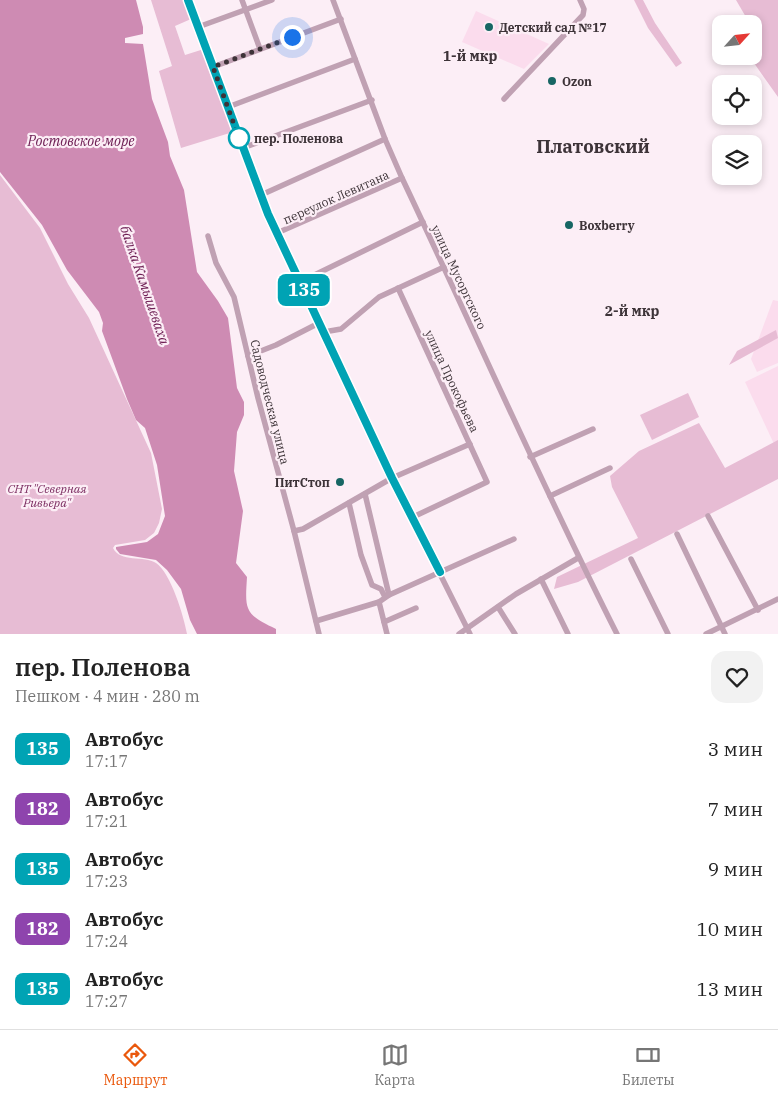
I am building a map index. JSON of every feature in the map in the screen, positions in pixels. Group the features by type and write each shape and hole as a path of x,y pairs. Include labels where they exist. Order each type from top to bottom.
{"street":[{"path":"188,0 277,233 392,478 468,631"},
{"path":"242,0 260,49"},
{"path":"198,27 272,0"},
{"name":"улица Мусоргского","path":"334,0 402,178 578,558 617,634"},
{"path":"504,99 579,20 584,13 580,0"},
{"path":"213,67 341,19"},
{"path":"228,107 355,59"},
{"path":"243,148 372,100"},
{"path":"261,195 386,138"},
{"name":"переулок Левитана","path":"277,233 402,178"},
{"path":"300,282 423,222"},
{"name":"Садоводческая улица","path":"208,236 216,263 234,297 258,398 320,634"},
{"path":"324,332 341,329 380,297 444,266"},
{"name":"улица Прокофьева","path":"398,288 487,482 413,517"},
{"path":"248,356 276,345 319,323"},
{"path":"530,456 593,429"},
{"path":"294,531 303,529 392,478 470,444"},
{"path":"550,496 610,468"},
{"path":"365,494 387,596"},
{"path":"349,503 366,570 372,585 381,588 387,596"},
{"path":"708,516 758,610"},
{"path":"677,534 725,634"},
{"path":"316,621 379,602 387,596 514,539"},
{"path":"459,634 468,631 516,594 578,558"},
{"path":"631,560 668,634"},
{"path":"541,579 568,634"},
{"path":"706,634 778,600"},
{"path":"379,602 387,634"},
{"path":"498,607 514,634"},
{"path":"384,622 416,608"}],"shaded area":[{"name":"Детский сад №17","path":"476,11 549,44 524,69 462,42"},
{"path":"773,300 778,301 778,363 757,372 751,359"},
{"path":"778,366 778,442 774,444 745,382"}],"green space":[{"path":"151,0 184,0 191,19 175,26 185,55 204,49 233,132 181,148 159,71 172,66"},
{"path":"634,0 643,0 655,23 682,63 676,67 648,28"},
{"path":"736,0 778,0 778,97 755,65 762,65 762,15 745,15"},
{"name":"СНТ \"Северная Ривьера\"","path":"0,175 40,228 68,284 89,318 151,453 162,509 159,523 154,533 145,540 115,545 113,548 121,556 145,559 156,563 162,568 172,585 187,634 0,634"},
{"path":"776,330 778,338 729,365 737,351"},
{"path":"688,393 699,417 652,440 640,415"},
{"path":"699,423 725,468 778,440 778,479 578,582 554,589 557,577 638,538 612,487 610,476 639,451"}],"water":[{"name":"Ростовское море","path":"0,0 136,0 143,34 125,38 125,43 143,44 152,99 168,142 170,156 184,190 197,272 228,318 237,388 244,402 244,415 237,432 234,471 243,511 236,563 247,577 246,597 249,610 252,615 276,629 276,634 197,634 190,620 181,589 167,570 156,560 120,554 116,549 116,547 147,542 158,534 165,516 157,465 145,428 136,420 127,399 102,331 103,323 99,312 67,270 42,225 0,172"}],"bus line":[{"name":"135","path":"188,0 268,214 392,478 440,572"}],"place":[{"name":"Детский сад №17","path":"489,27"},
{"name":"Ozon","path":"552,81"},
{"name":"пер. Поленова","path":"239,138"},
{"name":"Boxberry","path":"569,225"},
{"name":"ПитСтоп","path":"340,482"}],"district":[{"name":"1-й мкр","path":"470,56"},
{"name":"Платовский","path":"593,146"},
{"name":"2-й мкр","path":"632,311"}],"route":[{"path":"239,138 213,67 292,37"}],"water label":[{"name":"балка Камышеваха","path":"145,285"}]}
